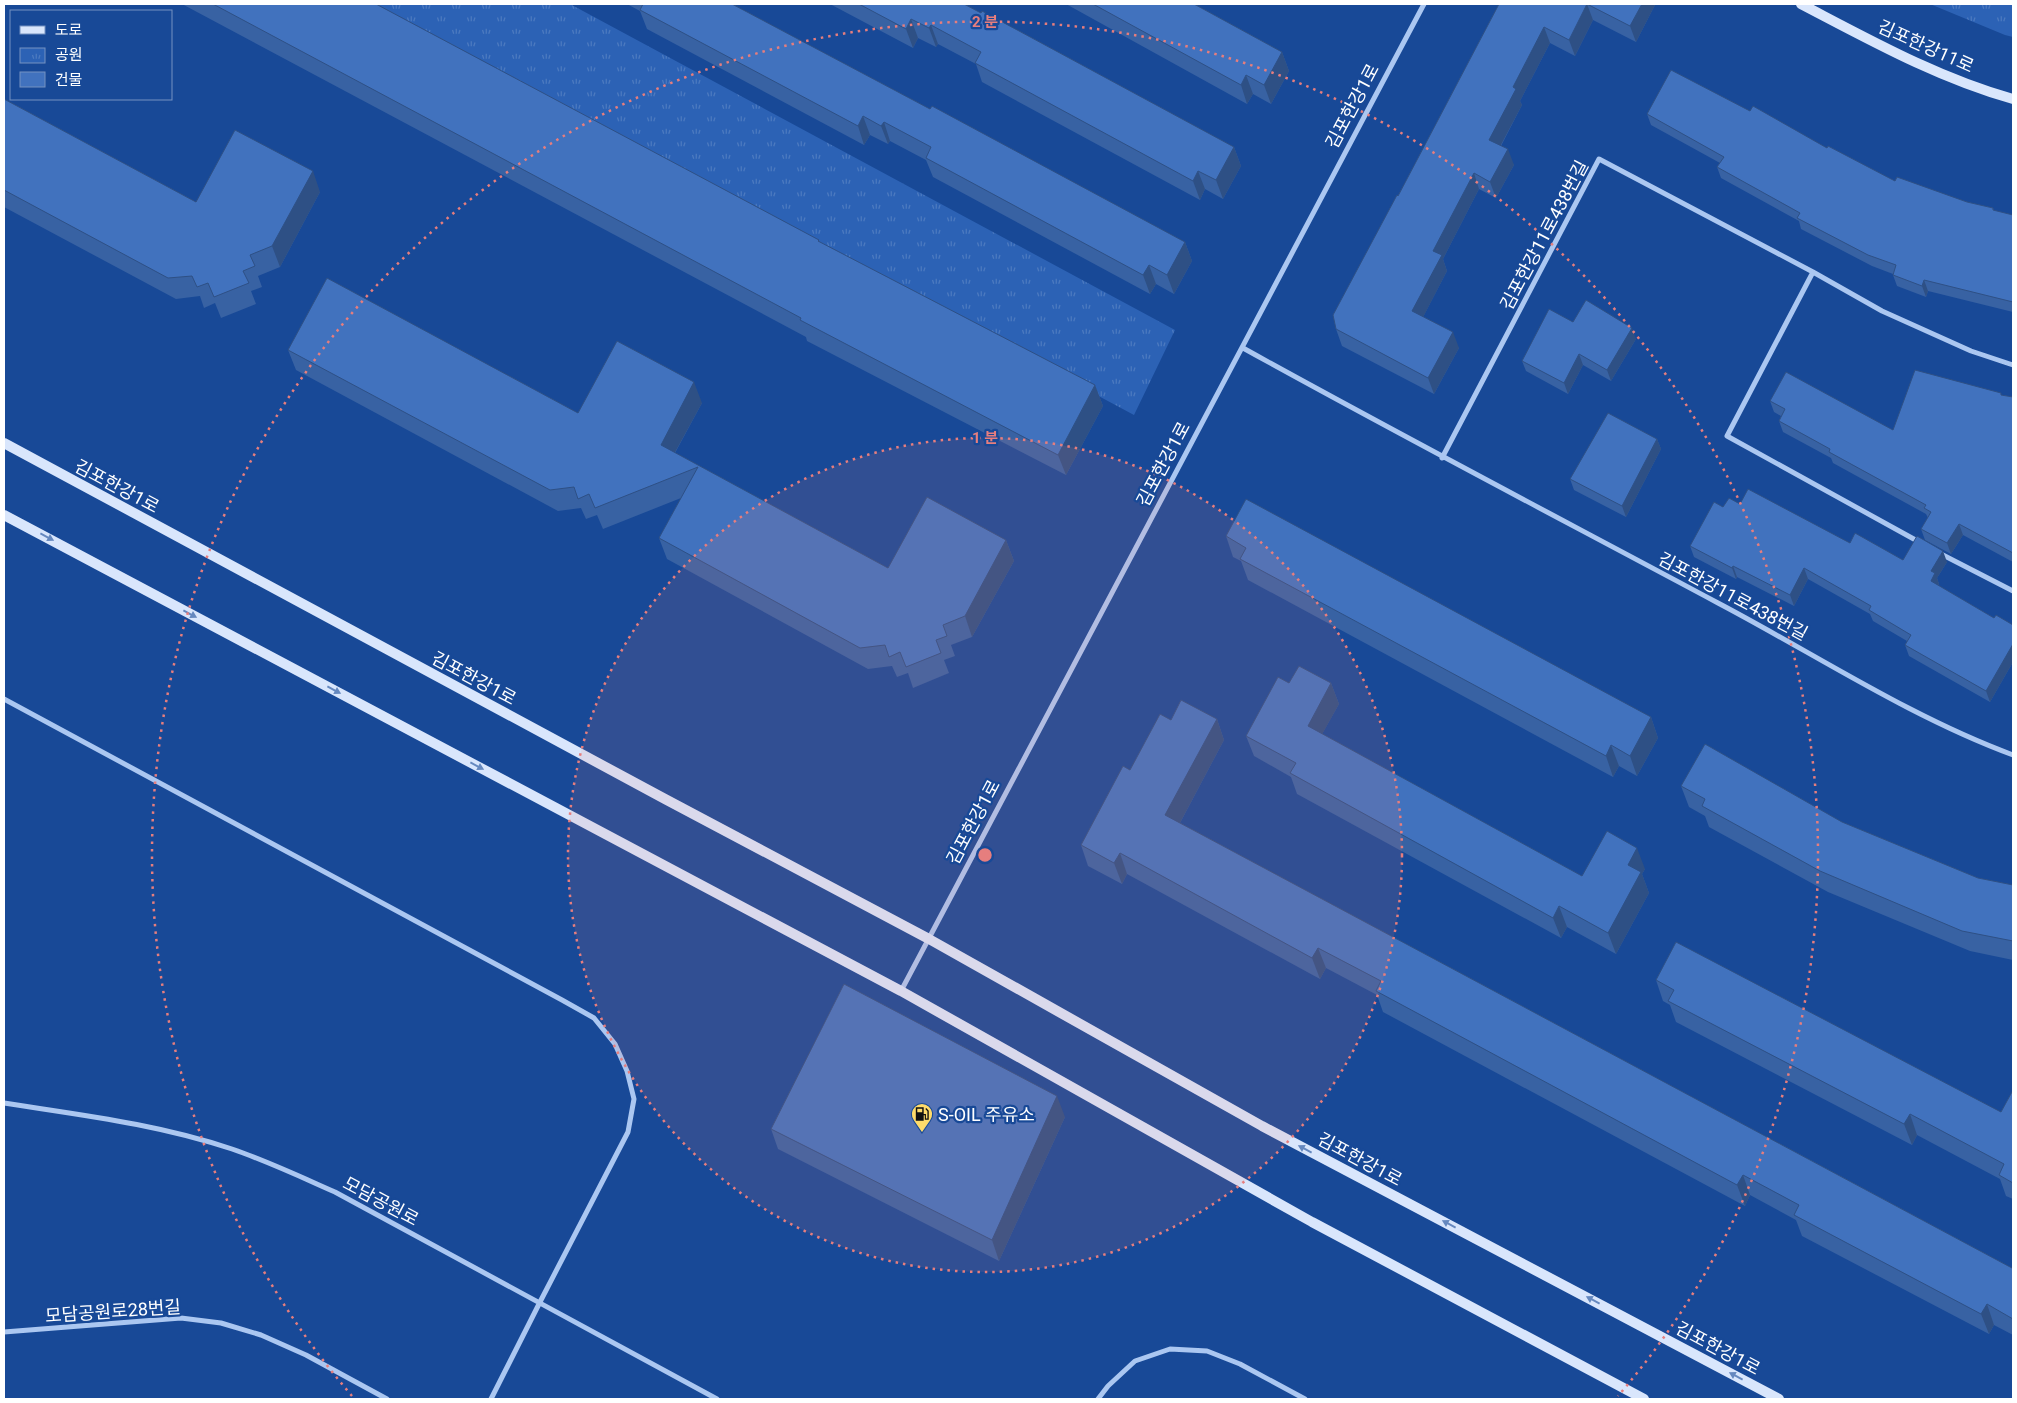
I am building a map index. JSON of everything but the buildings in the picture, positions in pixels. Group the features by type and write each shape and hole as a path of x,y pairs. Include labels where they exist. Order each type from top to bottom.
{"street":[{"name":"김포한강1로","path":"901,991 1424,4"},
{"name":"김포한강11로","path":"1801,4 1888,50 1952,78 2013,98"},
{"name":"김포한강11로438번길","path":"1442,458 1599,159 1814,272 1882,311 1971,351 2013,365"},
{"path":"1814,272 1727,436 1926,546"},
{"name":"김포한강11로438번길","path":"1243,348 1442,458 1711,599 1939,724 1982,744 2013,755"},
{"name":"김포한강1로","path":"4,443 929,940 1262,1126 1779,1399"},
{"path":"4,515 901,991 1312,1222 1644,1399"},
{"path":"1934,550 2013,591"},
{"path":"4,699 594,1018 615,1044 627,1071 634,1099 628,1132 491,1399"},
{"name":"모담공원로","path":"4,1104 104,1118 155,1128 232,1149 278,1166 335,1192 717,1399"},
{"name":"모담공원로28번길","path":"4,1332 181,1318 221,1323 261,1335 306,1354 387,1399"},
{"path":"1098,1399 1108,1386 1136,1361 1170,1349 1207,1351 1240,1364 1305,1399"}],"green space":[{"path":"366,4 570,4 1175,330 1134,415"},
{"path":"1930,4 2013,4 2013,37 2005,35"}],"place":[{"name":"S-OIL 주유소","path":"922,1133"}]}
